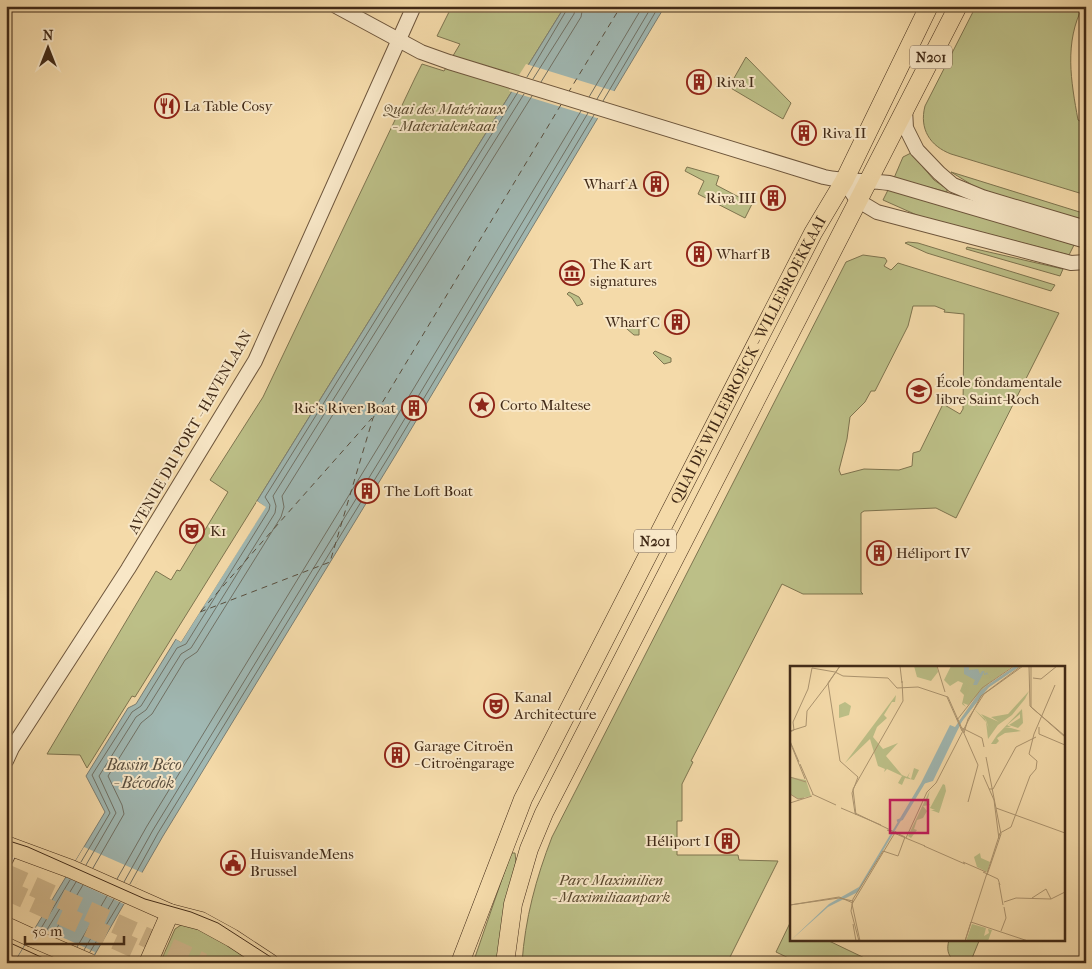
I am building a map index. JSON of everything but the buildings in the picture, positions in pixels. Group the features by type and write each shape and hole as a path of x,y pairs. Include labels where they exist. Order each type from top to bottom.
{"main road":[{"name":"QUAI DE WILLEBROECK - WILLEBROEKKAAI","path":"460,963 523,799 808,242 844,181 929,6"},
{"name":"QUAI DE WILLEBROECK - WILLEBROEKKAAI","path":"505,963 512,904 529,848 544,812 958,6"},
{"path":"523,799 544,812"},
{"path":"8,850 71,869 170,913 202,921 270,963"},
{"path":"148,963 170,913"},
{"path":"6,926 90,963"}],"street":[{"path":"336,6 424,54 449,62 844,181 868,180 901,186 1086,241"},
{"name":"AVENUE DU PORT - HAVENLAAN","path":"6,761 12,748 128,569 255,361 414,6"},
{"path":"905,109 906,128 917,150 939,173 954,185 982,197 1086,228"},
{"path":"844,181 857,200 877,212 1071,263 1086,262"}],"green space":[{"name":"Quai des Matériaux - Materialenkaai","path":"452,6 565,6 135,697 132,696 87,768 80,755 47,754 156,571 171,580 177,570 180,571 228,492 210,480 263,397 422,64 444,71 460,44 437,36"},
{"path":"976,6 1083,6 1073,34 1071,77 1078,120 1086,124 1086,195 951,154 937,146 928,136 924,122 925,106"},
{"path":"746,57 791,103 783,119 729,87"},
{"path":"911,153 934,180 947,189 947,192 894,178 903,157"},
{"path":"687,167 719,176 716,185 752,204 745,218 698,194 704,181 685,171"},
{"path":"951,172 1086,214 1086,222 977,188"},
{"path":"889,188 1074,245 1069,255 919,216 883,200"},
{"path":"905,243 918,243 1055,285 1051,291 927,253"},
{"path":"967,247 1063,269 1060,276 966,249"},
{"name":"Parc Maximilien - Maximiliaanpark","path":"863,255 885,258 887,261 884,266 891,270 898,263 1059,313 956,518 936,508 864,511 861,513 861,592 863,594 803,594 782,584 691,761 693,762 682,784 682,821 677,821 677,855 738,855 739,860 778,861 727,963 522,963 532,899 552,837 846,262","holes":["913,306 935,306 945,310 944,312 964,314 963,409 960,414 943,404 920,451 913,453 912,466 899,470 864,469 841,475 839,470 847,439 850,417 865,402 871,391 875,391 908,326"]},
{"path":"569,292 579,297 583,304 577,306 567,294"},
{"path":"621,320 639,328 639,335 634,335 620,323"},
{"path":"655,351 671,358 671,362 664,364 653,353"},
{"path":"511,853 515,853 516,862 503,914 497,963 473,963"},
{"path":"790,923 790,942 831,942 875,963 799,963 776,952"},
{"path":"181,925 200,929 228,945 253,963 160,963 175,929"},
{"path":"949,942 979,942 970,963 960,962 952,958 949,955"}],"water":[{"name":"Bassin Béco - Bécodok","path":"565,6 665,6 395,456 163,836 90,963 14,963 105,812 86,776 128,708 136,704 176,639 181,642 265,507 257,501"}],"pier":[{"path":"526,64 617,92 600,119 509,91"},
{"path":"257,501 266,507 181,642 174,638 180,639 262,507 256,503"},
{"path":"84,847 143,873 124,904 66,877"},
{"path":"37,926 95,952 90,963 31,963 18,957"}],"ferry route":[{"path":"568,93 621,6"},
{"path":"200,612 330,562 373,418 562,103"},
{"path":"201,611 372,418"}],"tunnel":[{"path":"6,874 203,963"},
{"path":"6,890 168,963"}],"tram line":[{"path":"6,840 28,847 145,899 191,912 218,923 280,963"},
{"path":"6,941 54,963"}],"place":[{"name":"Riva I","path":"699,82"},
{"name":"La Table Cosy","path":"167,106"},
{"name":"Riva II","path":"804,133"},
{"name":"Wharf A","path":"656,184"},
{"name":"Riva III","path":"773,198"},
{"name":"Wharf B","path":"699,254"},
{"name":"The K art signatures","path":"572,273"},
{"name":"Wharf C","path":"677,322"},
{"name":"École fondamentale libre Saint-Roch","path":"919,391"},
{"name":"Corto Maltese","path":"482,405"},
{"name":"Ric's River Boat","path":"414,408"},
{"name":"The Loft Boat","path":"367,491"},
{"name":"K1","path":"192,531"},
{"name":"Héliport IV","path":"879,553"},
{"name":"Kanal Architecture","path":"496,706"},
{"name":"Garage Citroën - Citroëngarage","path":"397,755"},
{"name":"Héliport I","path":"727,841"},
{"name":"HuisvandeMens Brussel","path":"233,863"}]}
